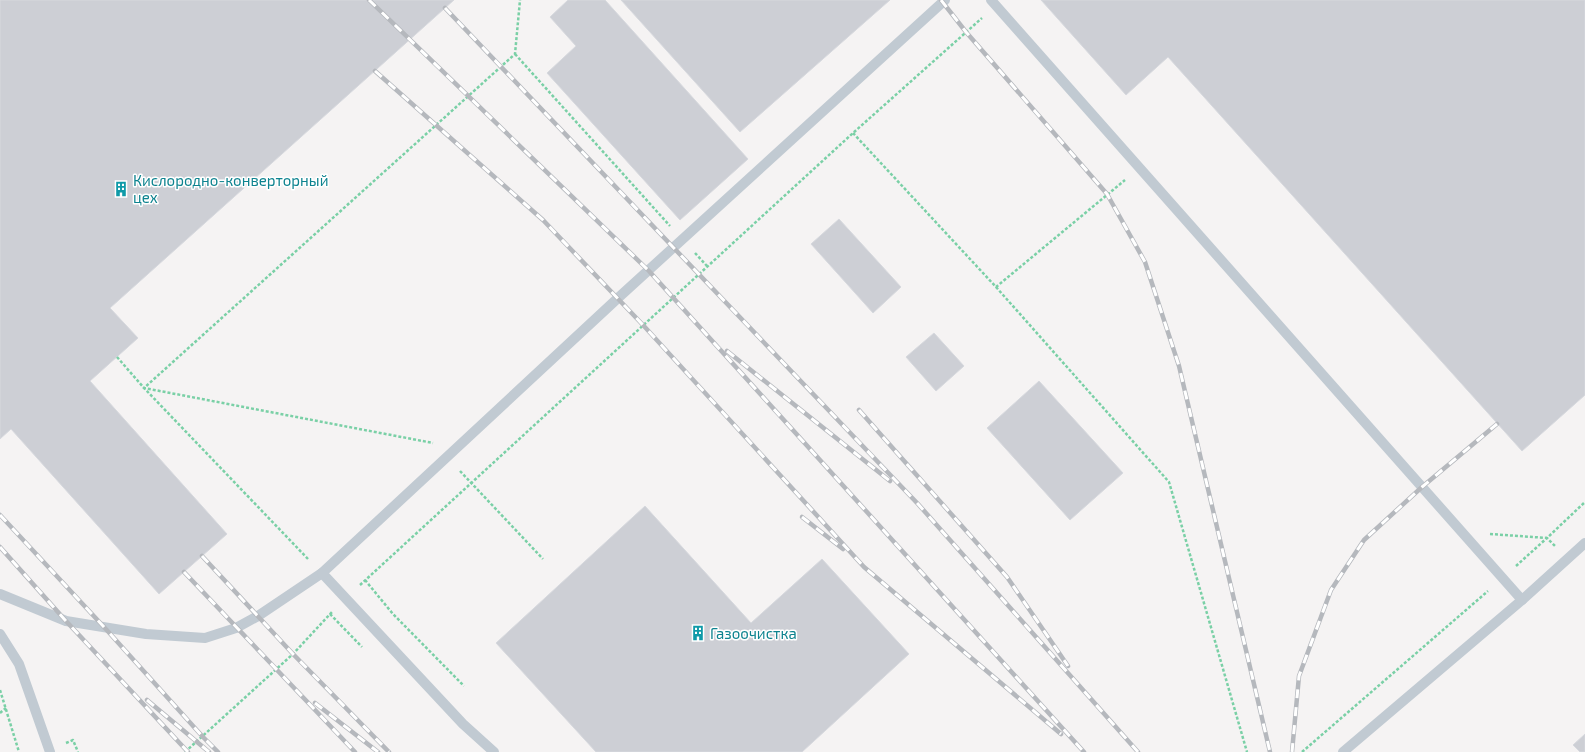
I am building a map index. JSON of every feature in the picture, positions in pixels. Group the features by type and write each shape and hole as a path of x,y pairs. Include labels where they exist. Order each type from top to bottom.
{"lane":[{"path":"0,594 66,621 146,634 205,638 236,628 258,616 322,573 945,0"},
{"path":"992,0 1522,600"},
{"path":"1343,752 1522,600 1585,543"},
{"path":"322,573 463,724 494,752"},
{"path":"0,634 19,664 50,752"}],"path":[{"path":"144,388 515,54 520,0"},
{"path":"185,752 293,654 345,597 853,133 986,15"},
{"path":"515,54 707,266"},
{"path":"853,133 996,287 1168,482 1247,752"},
{"path":"996,287 1128,178"},
{"path":"117,357 144,388 322,573"},
{"path":"144,388 432,442 543,559"},
{"path":"1302,752 1502,578 1585,502"},
{"path":"1547,538 1568,559"},
{"path":"365,580 393,614 464,686"},
{"path":"0,690 19,752"},
{"path":"0,713 6,708"}],"building":[{"name":"Кислородно-конверторный цех","path":"0,0 454,0 110,308 138,338 90,381 227,534 159,594 11,429 0,439"},
{"path":"568,0 605,0 748,159 680,220 547,73 576,46 550,17"},
{"path":"621,0 890,0 740,132"},
{"path":"1041,0 1585,0 1585,395 1522,451 1168,57 1126,95"},
{"path":"839,219 901,287 873,313 811,244"},
{"path":"934,333 964,366 936,391 906,357"},
{"path":"1039,381 1123,473 1070,520 987,428"},
{"name":"Газоочистка","path":"645,506 751,623 822,559 909,654 802,752 596,752 496,643"},
{"path":"1585,734 1585,752 1580,752 1573,745"}],"railway":[{"path":"369,0 649,271 1084,752"},
{"path":"941,0 966,32 1107,194 1145,262 1179,366 1270,752"},
{"path":"445,8 918,504 1138,752"},
{"path":"375,71 543,220 643,325 864,567 1061,734"},
{"path":"727,351 890,481"},
{"path":"859,410 1007,577 1068,666"},
{"path":"1292,752 1299,676 1331,590 1364,540 1422,487 1497,424"},
{"path":"0,515 218,752"},
{"path":"802,517 843,549"},
{"path":"0,547 66,621 188,752"},
{"path":"202,556 293,654 389,752"},
{"path":"184,572 355,752"},
{"path":"147,700 209,752"},
{"path":"315,703 378,752"}],"place":[{"name":"Кислородно-конверторный цех","path":"121,189"},
{"name":"Газоочистка","path":"698,633"}]}
